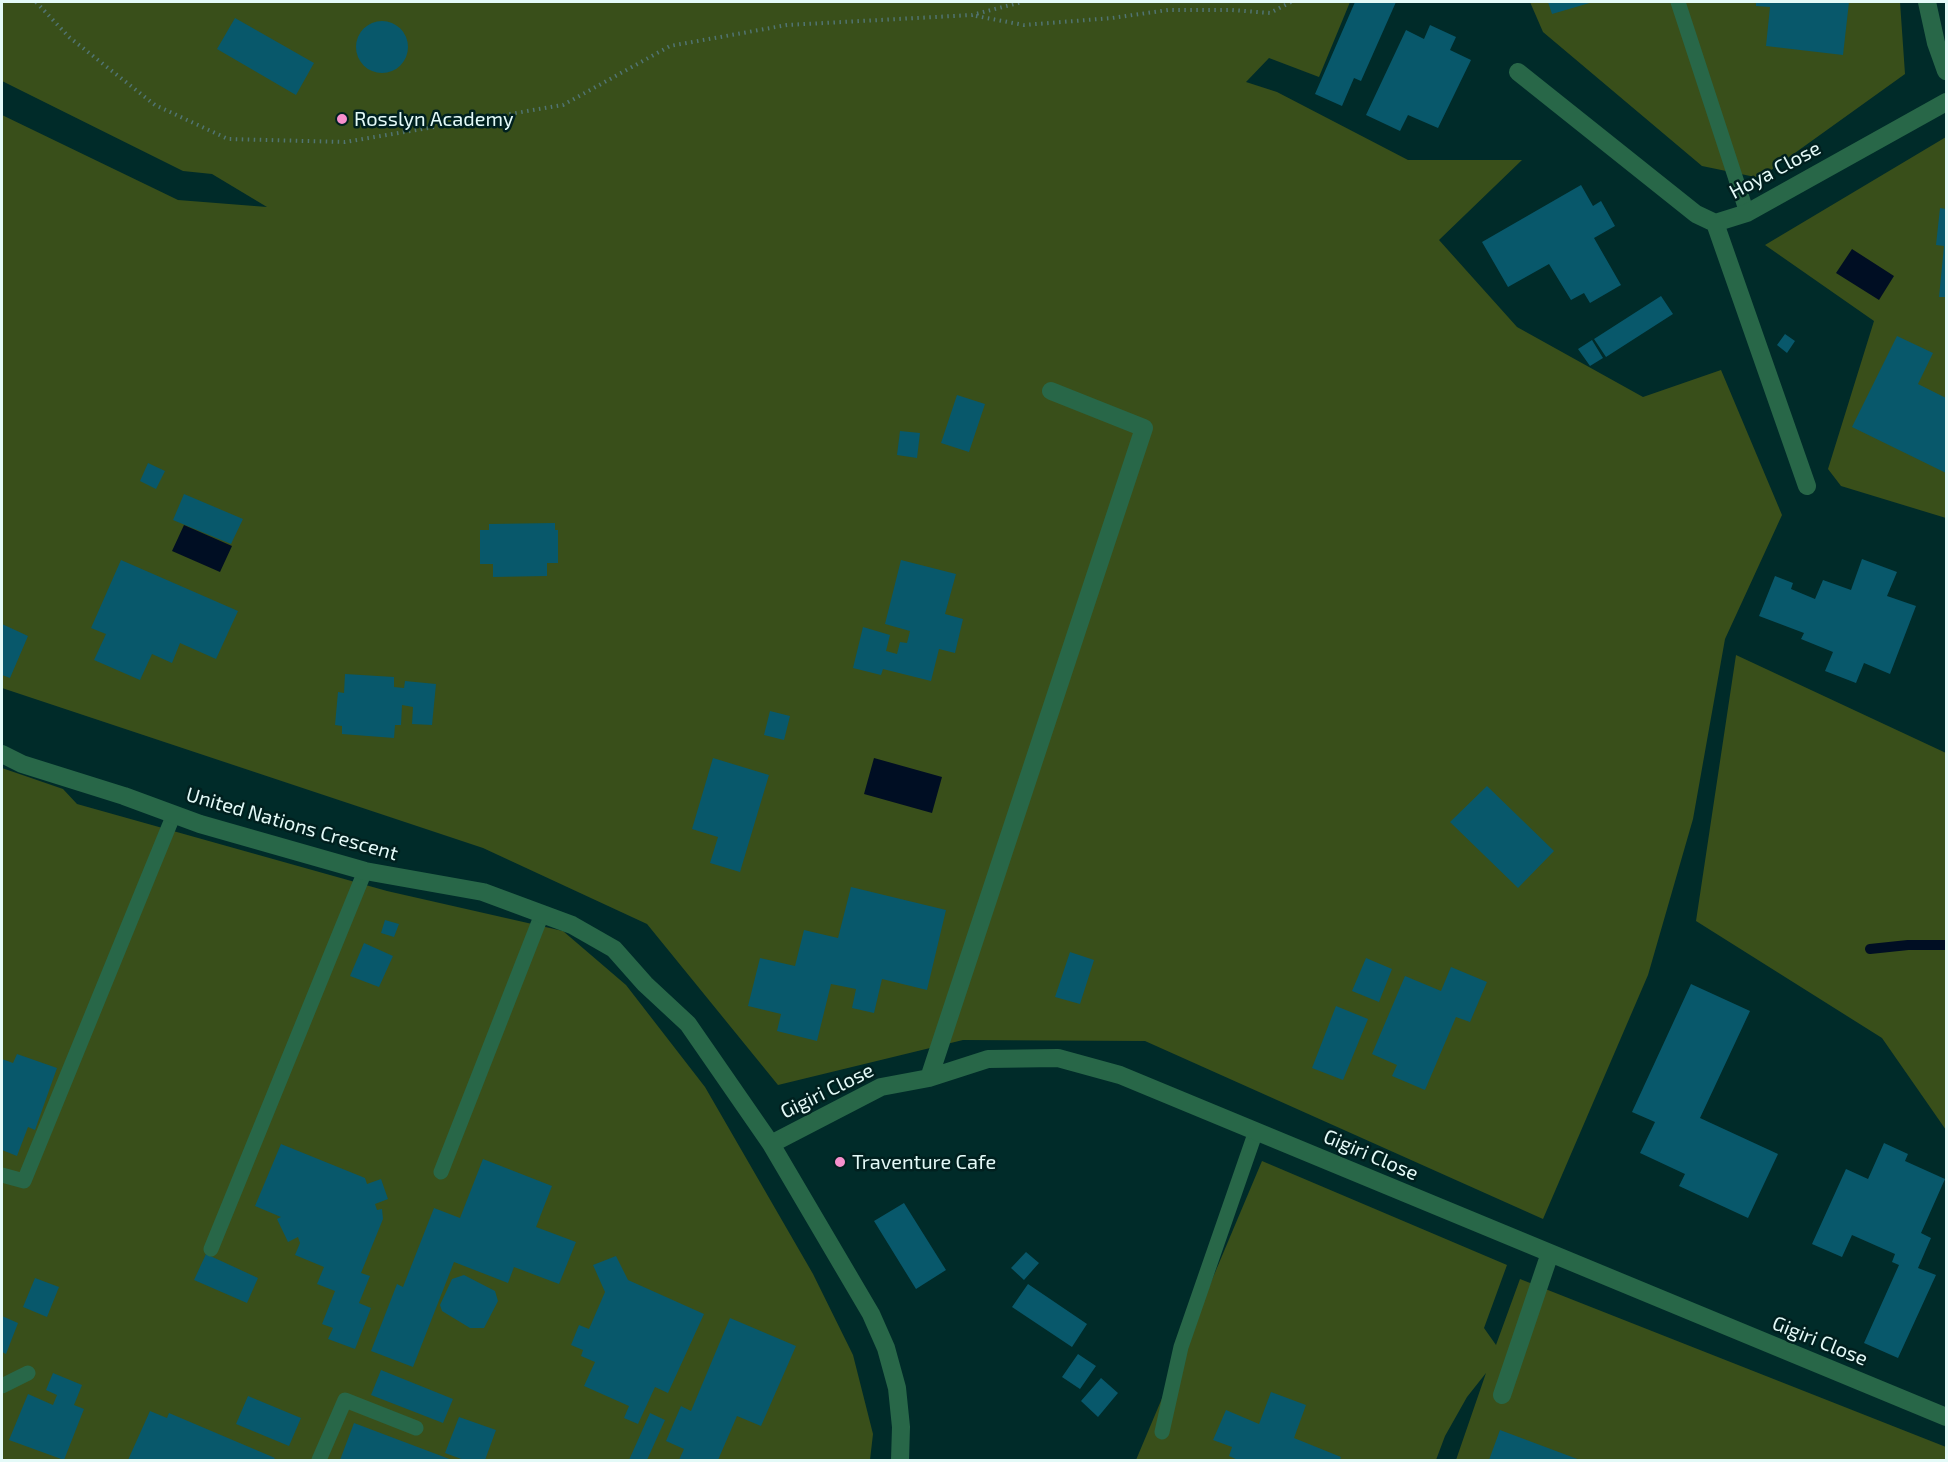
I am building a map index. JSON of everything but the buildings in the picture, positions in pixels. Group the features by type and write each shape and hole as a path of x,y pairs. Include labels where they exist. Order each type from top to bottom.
{"street":[{"path":"1927,2 1936,43 1947,71"},
{"name":"Hoya Close","path":"1518,72 1696,214 1715,223 1747,213 1947,102"},
{"path":"1715,223 1807,486"},
{"path":"929,1078 1144,428 1051,391"},
{"name":"United Nations Crescent","path":"2,754 22,764 200,824 365,871 483,892 572,925 614,949 645,984 688,1024 771,1144 871,1314 886,1348 897,1388 901,1426 900,1461"},
{"name":"Gigiri Close","path":"771,1144 881,1087 929,1078 988,1059 1058,1058 1120,1075 1947,1417"},
{"path":"1502,1395 1550,1253"}],"lane":[{"path":"1678,2 1747,213"},
{"path":"2,1175 24,1181 174,814"},
{"path":"211,1249 365,871"},
{"path":"441,1172 542,914"},
{"path":"1162,1432 1181,1347 1256,1131"},
{"path":"2,1386 28,1373"},
{"path":"319,1461 345,1400 416,1428"}],"path":[{"path":"36,2 69,37 154,105 228,139 333,141 345,141 563,105 670,46 787,25 972,15 1022,2"},
{"path":"972,15 1024,25 1112,18 1168,10 1232,10 1270,14 1291,2"}],"green space":[{"path":"2,2 1350,2 1319,77 1269,58 1246,82 1277,92 1408,160 1522,160 1439,240 1517,327 1643,397 1721,370 1782,515 1725,639 1693,819 1648,975 1543,1219 1145,1041 963,1040 778,1085 647,924 483,848 2,688 2,115 178,200 267,207 212,174 183,171 2,81"},
{"path":"1530,2 1900,2 1905,74 1760,178 1702,166 1543,32"},
{"path":"1946,137 1946,518 1841,486 1828,469 1874,321 1765,245"},
{"path":"1736,655 1946,753 1946,1130 1882,1038 1696,921"},
{"path":"2,768 63,789 77,804 387,891 563,931 626,985 705,1087 813,1274 853,1355 873,1434 870,1460 2,1460"},
{"path":"1262,1161 1507,1265 1484,1328 1496,1345 1520,1279 1946,1447 1946,1460 1456,1460 1486,1373 1467,1397 1445,1436 1436,1460 1136,1460"}],"water":[{"path":"1852,249 1894,276 1879,300 1836,273"},
{"path":"184,525 232,546 220,572 172,551"},
{"path":"874,758 942,777 932,813 864,794"}],"waterway":[{"path":"1870,949 1908,945 1946,945"}],"place":[{"name":"Rosslyn Academy","path":"342,119"},
{"name":"Traventure Cafe","path":"840,1162"}]}
